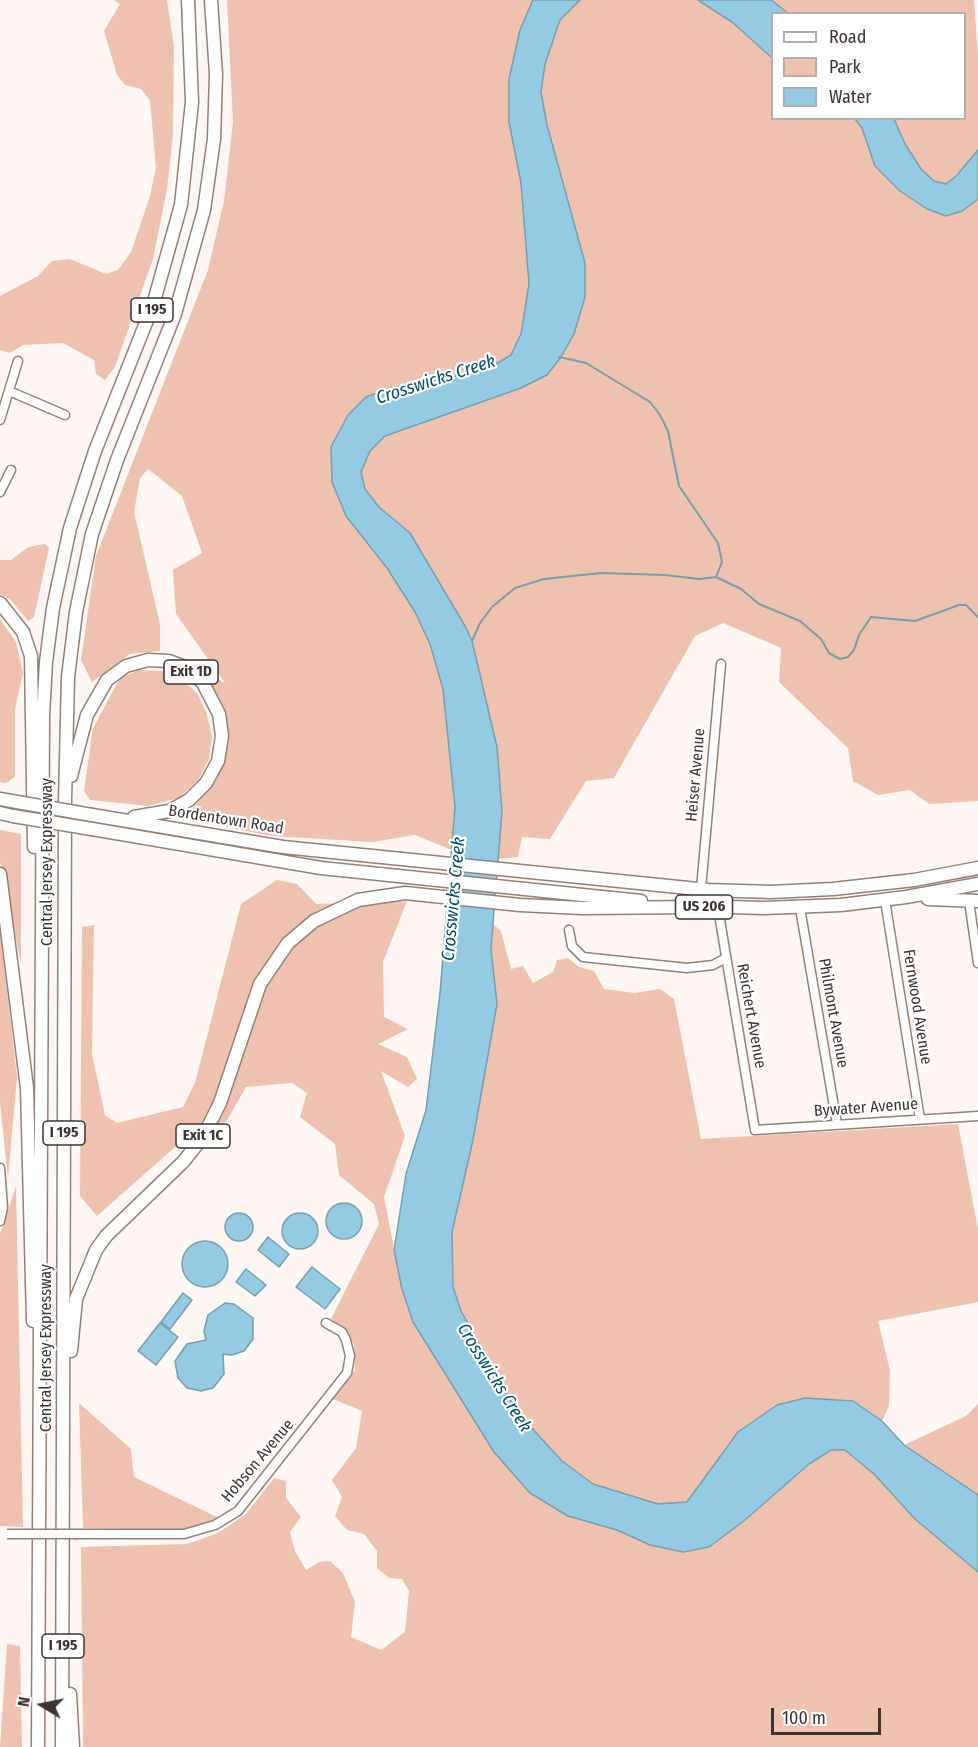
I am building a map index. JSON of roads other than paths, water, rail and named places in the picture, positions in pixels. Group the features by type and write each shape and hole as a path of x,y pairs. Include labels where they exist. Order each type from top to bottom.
{"highway":[{"name":"Central Jersey Expressway","path":"38,1747 43,717 52,608 81,489 153,305 174,239 190,137 192,39 186,0"},
{"name":"Central Jersey Expressway","path":"62,1747 65,800 68,677 83,573 113,469 187,279 204,210 214,139 216,74 212,0"},
{"path":"0,603 23,632 31,656 33,803 42,1018"},
{"name":"Exit 1D","path":"65,800 87,715 107,680 116,672 137,662 158,660 178,664 203,683 215,703 222,736 218,761 199,791 180,806 152,815 121,819"},
{"name":"Bordentown Road","path":"0,799 284,847 701,889"},
{"name":"Bordentown Road","path":"0,813 294,864 522,891 702,907"},
{"name":"US 206","path":"701,889 771,892 833,889 914,880 978,868"},
{"path":"0,874 27,1088 31,1286 40,1426"},
{"name":"US 206","path":"702,907 800,908 885,900 978,884"},
{"name":"Exit 1C","path":"63,1466 73,1315 87,1267 106,1236 183,1162 202,1137 220,1103 260,984 268,969 300,931 343,905 392,893 520,905 582,908 702,907"},
{"path":"906,897 974,901"},
{"path":"63,1545 73,1747"}],"street":[{"path":"0,420 18,361"},
{"path":"9,391 65,415"},
{"path":"0,492 11,470"},
{"name":"Heiser Avenue","path":"701,889 721,664"},
{"name":"Fernwood Avenue","path":"885,900 920,1119"},
{"path":"974,901 978,963"},
{"name":"Reichert Avenue","path":"718,908 755,1130"},
{"name":"Philmont Avenue","path":"800,908 837,1124"},
{"path":"569,930 576,952 583,957 692,968 713,965 726,958"},
{"name":"Bywater Avenue","path":"755,1130 978,1116"},
{"path":"0,1168 3,1207 0,1221"},
{"name":"Hobson Avenue","path":"4,1534 184,1534 215,1525 238,1511 347,1373 350,1356 346,1340 342,1332 326,1323"}],"water":[{"path":"533,0 580,0 560,20 545,64 541,92 547,125 585,263 585,297 574,334 547,375 521,388 385,436 370,451 361,472 365,489 379,507 410,533 465,626 472,641 497,747 502,811 491,949 497,1004 473,1140 452,1232 453,1287 461,1311 517,1412 562,1461 593,1484 658,1504 687,1502 738,1432 777,1405 805,1398 853,1401 882,1421 904,1445 978,1495 978,1572 915,1519 875,1475 845,1450 831,1450 809,1464 745,1520 709,1547 683,1552 650,1545 617,1530 568,1516 530,1493 494,1452 413,1322 402,1289 394,1250 406,1174 426,1110 440,993 455,807 443,689 430,644 415,612 387,568 346,516 332,482 331,447 348,415 366,397 391,388 484,371 511,355 521,334 529,284 521,183 509,122 509,79 520,30"},
{"path":"698,0 771,0 787,12 771,12 771,57 732,22"},
{"path":"856,120 894,120 905,144 921,169 934,181 946,184 957,175 978,150 978,199 962,211 946,216 927,209 900,191 875,166 862,128"},
{"path":"344,1203 357,1208 362,1221 357,1234 344,1239 331,1234 326,1221 331,1208"},
{"path":"239,1213 249,1217 253,1227 249,1237 239,1241 229,1237 225,1227 229,1217"},
{"path":"300,1213 313,1218 318,1231 313,1244 300,1249 287,1244 282,1231 287,1218"},
{"path":"268,1237 289,1254 279,1267 258,1250"},
{"path":"205,1241 221,1248 228,1264 221,1280 205,1287 189,1280 182,1264 189,1248"},
{"path":"312,1267 340,1289 325,1309 296,1287"},
{"path":"246,1269 266,1285 255,1296 236,1282"},
{"path":"183,1293 192,1300 170,1329 161,1322"},
{"path":"225,1303 234,1304 253,1318 253,1339 244,1351 232,1355 223,1354 224,1374 213,1388 201,1391 187,1388 178,1378 175,1361 187,1344 206,1340 204,1331 208,1315"},
{"path":"160,1323 178,1337 156,1365 138,1351"}],"waterway":[{"name":"Crosswicks Creek","path":"559,357 586,363 650,402 660,415 668,431 679,486 718,543 722,562 716,577"},
{"name":"Crosswicks Creek","path":"472,641 480,623 492,607 515,588 544,579 601,573 665,575 699,579 716,577"},
{"path":"716,577 741,589 759,604 800,621 821,639 829,653 840,659 848,657 854,650 859,635 871,617 915,621 959,605 966,605 978,617"}]}
